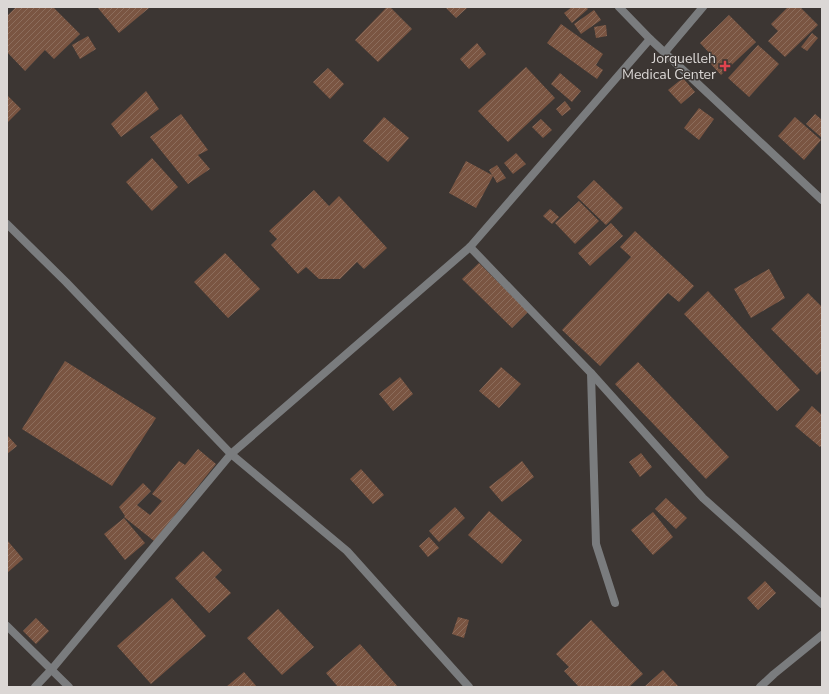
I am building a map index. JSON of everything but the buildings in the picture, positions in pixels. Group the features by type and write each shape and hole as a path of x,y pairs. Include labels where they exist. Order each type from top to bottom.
{"street":[{"path":"619,7 650,39 822,200"},
{"path":"664,52 703,7"},
{"path":"34,687 52,669 232,454 470,247 650,39"},
{"path":"7,224 66,282 232,454 347,551 469,687"},
{"path":"470,247 591,373 702,498 822,604"},
{"path":"591,373 596,544 615,603"},
{"path":"7,626 69,687"},
{"path":"760,687 822,635"}],"place":[{"name":"Jorquelleh Medical Center","path":"725,66"}]}
